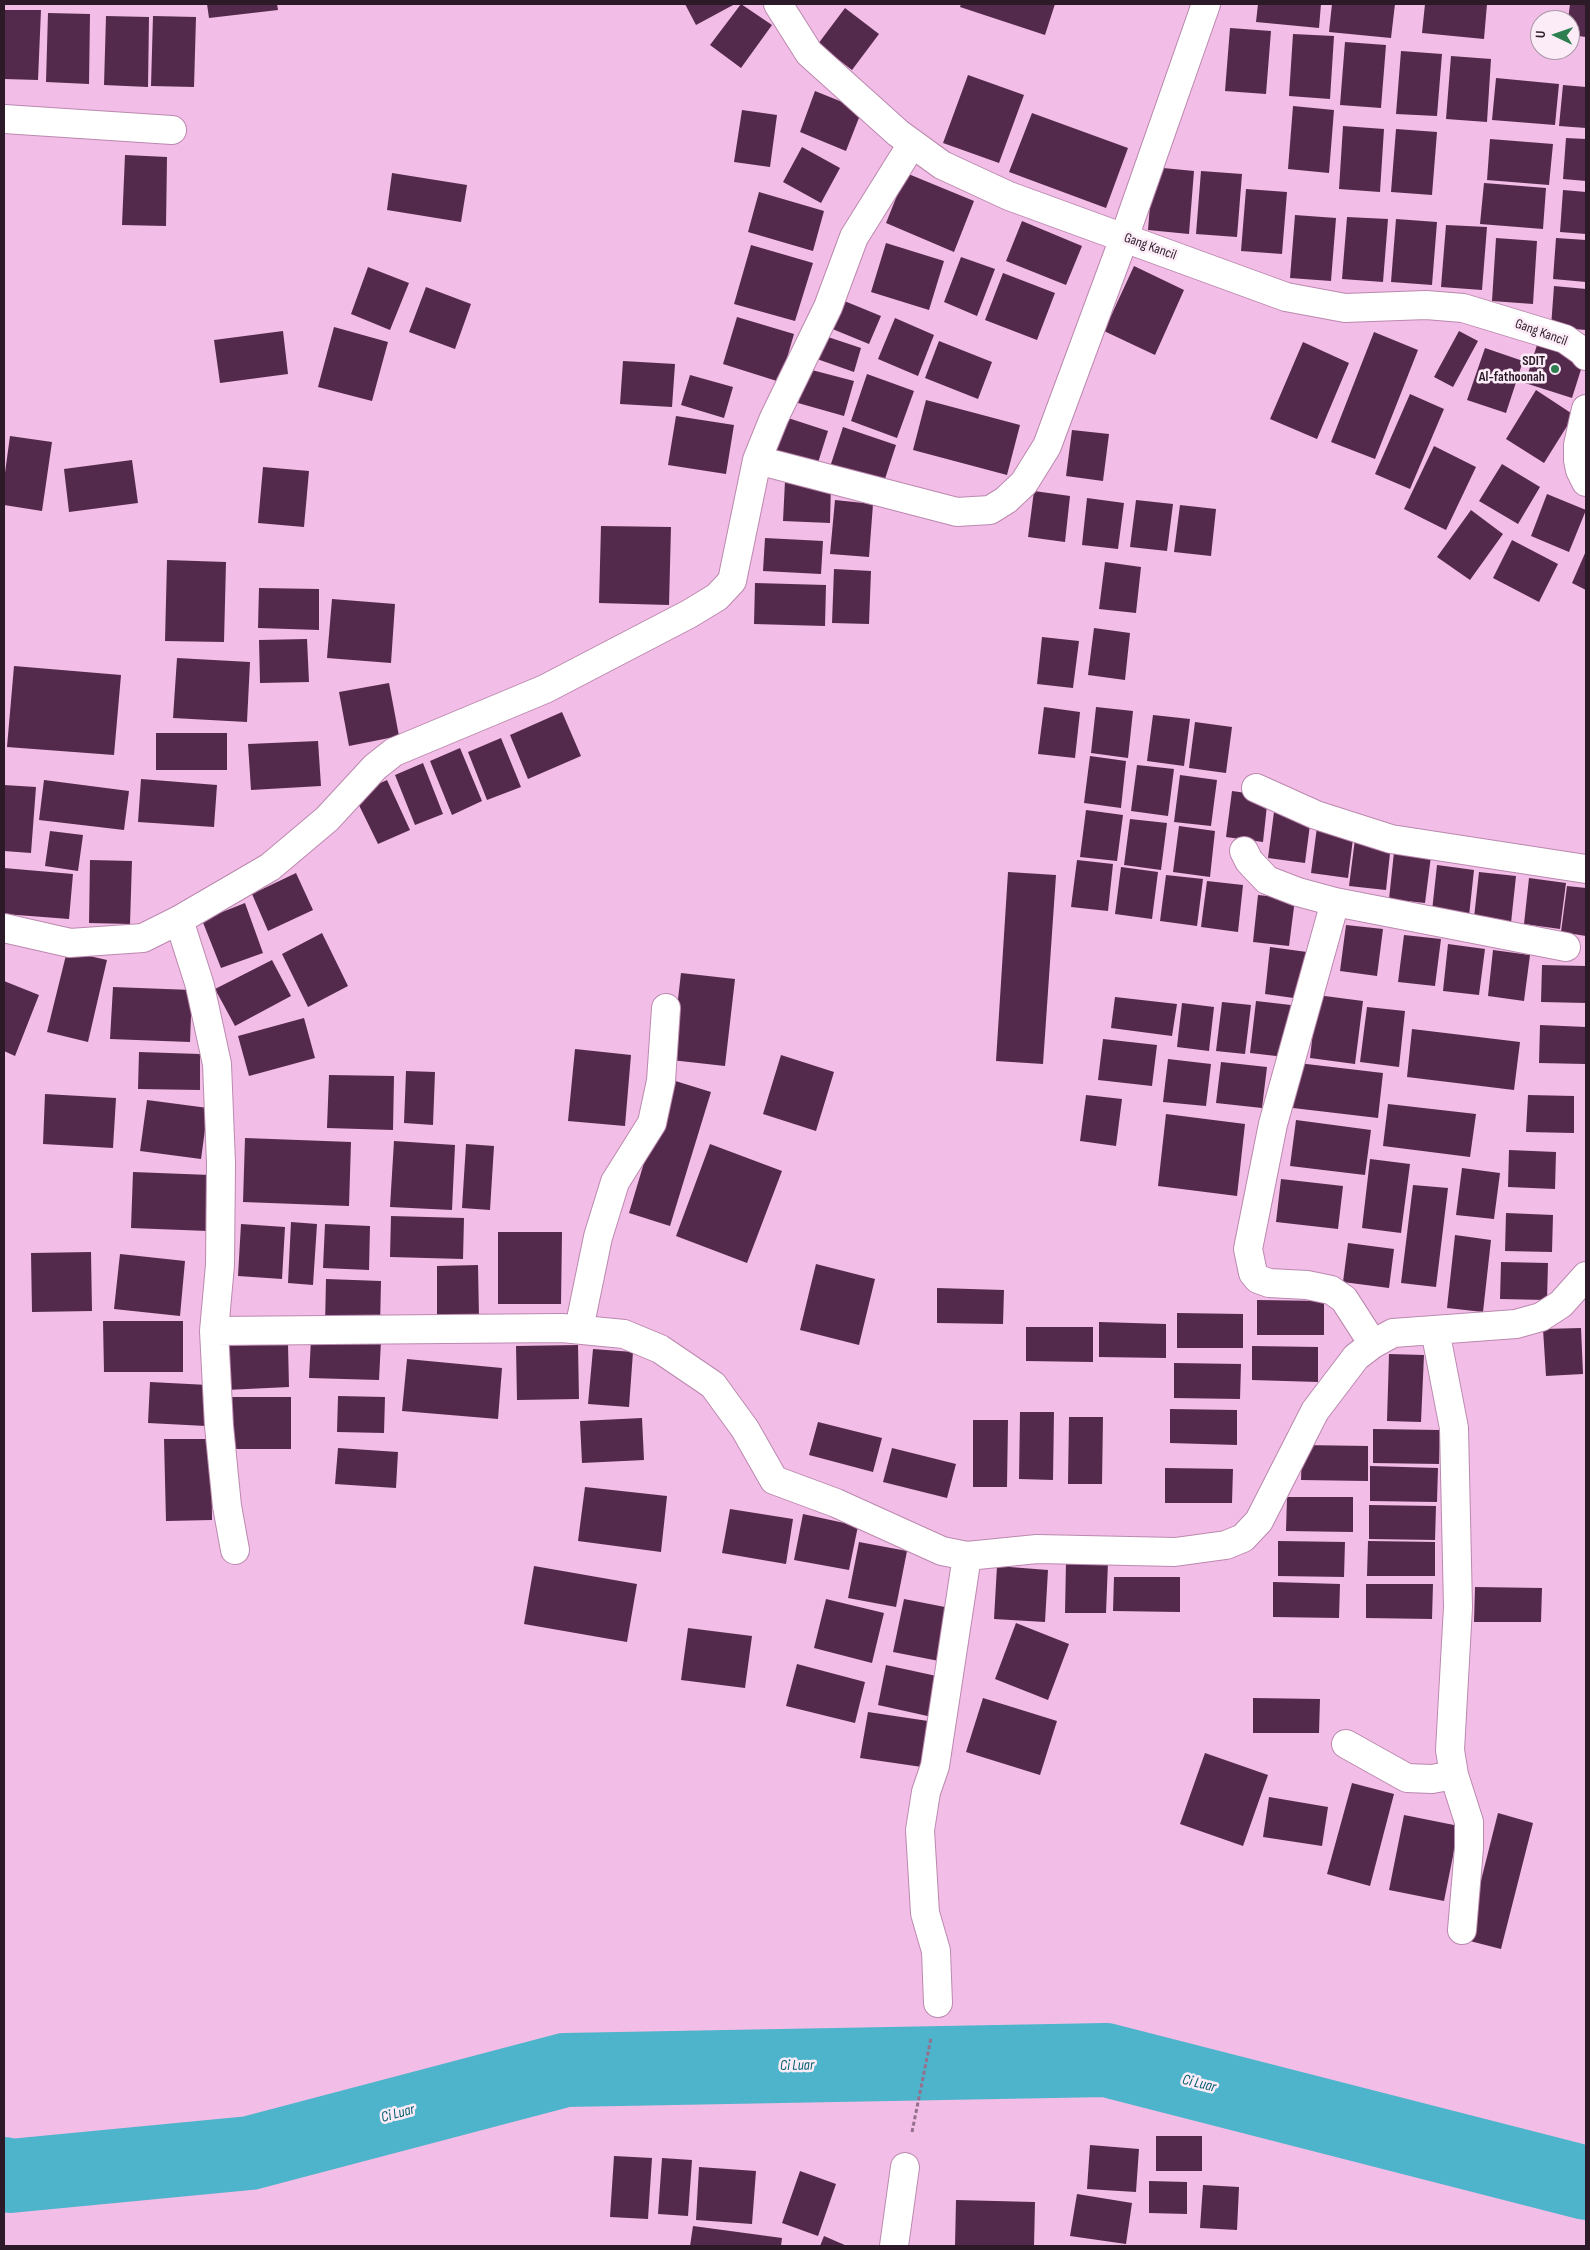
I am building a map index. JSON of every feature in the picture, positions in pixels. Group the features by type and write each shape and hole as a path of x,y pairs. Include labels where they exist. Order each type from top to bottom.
{"street":[{"name":"Gang Kancil","path":"778,4 809,53 912,144 942,164 1009,196 1286,297 1345,308 1426,305 1463,308 1564,339 1582,351 1586,356"},
{"path":"757,460 957,512 990,510 1006,500 1024,484 1047,446 1124,238 1206,4"},
{"path":"4,119 172,130"},
{"path":"4,928 70,943 143,938 179,920 270,867 327,819 375,767 394,752 545,689 689,614 717,597 732,580 757,460 774,418 828,307 854,237 912,144"},
{"path":"1586,409 1578,445 1580,470 1586,482"},
{"path":"1256,788 1316,816 1391,839 1586,869"},
{"path":"1244,851 1249,861 1267,880 1298,892 1335,902 1566,947"},
{"path":"1335,902 1273,1124 1248,1249 1253,1274 1258,1278 1269,1282 1307,1285 1331,1290 1344,1299 1373,1344"},
{"path":"179,920 200,986 217,1064 221,1163 220,1255 214,1331 218,1426 227,1506 235,1550"},
{"path":"579,1329 598,1237 615,1182 652,1123 661,1081 666,1008"},
{"path":"214,1331 579,1329 624,1334 660,1349 713,1385 745,1429 774,1480 836,1503 942,1550 967,1556 1037,1549 1175,1552 1226,1545 1243,1538 1259,1521 1315,1411 1356,1357 1373,1344 1393,1333 1516,1324 1541,1317 1561,1304 1586,1276"},
{"path":"1435,1330 1454,1428 1458,1607 1450,1750 1454,1775 1469,1822 1469,1848 1462,1930"},
{"path":"938,2003 936,1950 925,1913 920,1830 926,1792 935,1766 967,1556"},
{"path":"1346,1744 1407,1778 1432,1779 1454,1775"},
{"path":"894,2246 905,2167"}],"path":[{"path":"905,2167 938,2003"}],"building":[{"path":"207,4 277,4 278,10 209,18"},
{"path":"685,4 735,4 696,25"},
{"path":"741,4 772,25 741,68 710,45"},
{"path":"961,4 1055,4 1045,35 960,7"},
{"path":"1258,4 1321,4 1319,28 1256,22"},
{"path":"1332,4 1395,4 1391,38 1329,32"},
{"path":"1425,4 1487,4 1484,39 1422,33"},
{"path":"1570,4 1586,4 1586,37 1580,36 1580,10 1569,10"},
{"path":"845,8 879,34 852,70 818,44"},
{"path":"4,10 41,10 38,80 4,79"},
{"path":"48,13 90,14 89,84 46,82"},
{"path":"106,16 149,17 148,87 104,85"},
{"path":"153,16 196,17 194,87 151,86"},
{"path":"1230,28 1271,31 1266,94 1225,91"},
{"path":"1293,34 1334,36 1330,99 1289,96"},
{"path":"1345,42 1386,45 1381,108 1340,105"},
{"path":"1401,51 1442,54 1437,116 1396,114"},
{"path":"1451,56 1491,59 1487,122 1446,119"},
{"path":"968,75 1024,95 999,163 943,143"},
{"path":"1496,78 1559,84 1555,125 1492,120"},
{"path":"1563,85 1586,87 1586,128 1559,126"},
{"path":"815,91 862,110 846,151 800,132"},
{"path":"1293,106 1334,110 1329,173 1288,169"},
{"path":"742,110 777,115 770,167 734,162"},
{"path":"1032,113 1128,148 1106,208 1009,172"},
{"path":"1343,126 1384,129 1380,192 1339,189"},
{"path":"1396,129 1437,132 1432,195 1391,192"},
{"path":"1566,138 1586,139 1586,181 1563,179"},
{"path":"1490,139 1553,144 1549,185 1487,180"},
{"path":"802,147 840,168 821,203 783,182"},
{"path":"125,155 167,157 166,226 122,225"},
{"path":"1153,167 1194,171 1189,234 1148,230"},
{"path":"1201,171 1242,174 1237,237 1196,234"},
{"path":"392,173 467,185 461,222 387,210"},
{"path":"906,173 974,201 954,252 886,223"},
{"path":"1484,183 1546,188 1543,229 1480,224"},
{"path":"1246,189 1287,192 1282,254 1241,251"},
{"path":"1563,190 1586,192 1586,234 1560,232"},
{"path":"759,192 824,211 813,251 748,232"},
{"path":"1295,215 1336,218 1331,281 1290,278"},
{"path":"1347,217 1388,219 1383,282 1342,279"},
{"path":"1396,219 1437,222 1432,285 1391,282"},
{"path":"1022,221 1082,246 1066,285 1006,261"},
{"path":"1446,225 1487,227 1482,290 1441,287"},
{"path":"1496,238 1537,241 1533,304 1492,301"},
{"path":"1556,238 1586,240 1586,282 1553,279"},
{"path":"886,243 944,261 929,310 871,292"},
{"path":"751,245 813,263 795,321 734,304"},
{"path":"961,257 995,269 977,316 944,302"},
{"path":"1134,266 1184,290 1155,355 1104,331"},
{"path":"368,267 409,283 390,330 351,314"},
{"path":"1003,273 1055,293 1037,340 985,320"},
{"path":"1554,286 1586,289 1586,330 1551,327"},
{"path":"426,287 471,304 455,349 409,332"},
{"path":"842,300 881,316 869,344 830,328"},
{"path":"737,317 794,334 780,382 723,364"},
{"path":"895,318 934,335 918,376 878,359"},
{"path":"334,327 388,342 372,401 318,387"},
{"path":"283,331 288,374 220,383 214,340"},
{"path":"1459,331 1478,341 1453,387 1434,377"},
{"path":"1374,332 1418,350 1375,459 1331,442"},
{"path":"825,336 861,348 854,372 817,359"},
{"path":"939,341 992,362 978,399 925,378"},
{"path":"1303,342 1349,363 1317,439 1270,419"},
{"path":"1537,345 1584,360 1572,398 1525,383"},
{"path":"1485,348 1523,361 1506,413 1467,400"},
{"path":"623,361 675,364 672,407 620,404"},
{"path":"808,369 854,381 844,416 798,403"},
{"path":"867,374 914,391 897,438 851,421"},
{"path":"690,375 733,387 724,418 681,405"},
{"path":"1536,390 1574,415 1544,463 1506,439"},
{"path":"1410,394 1444,409 1410,489 1375,474"},
{"path":"926,400 1020,425 1007,475 913,450"},
{"path":"676,416 734,425 726,474 668,465"},
{"path":"785,417 828,431 816,469 772,455"},
{"path":"843,427 896,445 883,485 830,467"},
{"path":"1072,430 1109,434 1103,481 1066,476"},
{"path":"10,436 52,442 42,511 4,505 4,480"},
{"path":"1434,446 1476,467 1446,530 1404,509"},
{"path":"132,460 138,503 69,512 64,469"},
{"path":"1502,464 1540,487 1518,524 1479,501"},
{"path":"263,467 309,471 304,527 258,523"},
{"path":"785,481 831,483 830,523 783,521"},
{"path":"1034,491 1070,496 1065,542 1028,537"},
{"path":"1547,494 1586,510 1569,552 1531,536"},
{"path":"1087,498 1124,503 1118,549 1082,545"},
{"path":"835,500 873,504 869,557 830,554"},
{"path":"1136,500 1173,504 1167,551 1130,547"},
{"path":"1180,505 1216,509 1211,556 1174,552"},
{"path":"1471,510 1503,534 1470,580 1437,557"},
{"path":"601,526 671,527 669,605 599,603"},
{"path":"765,538 823,541 821,574 763,571"},
{"path":"1512,540 1558,564 1539,602 1493,578"},
{"path":"1586,551 1586,590 1572,583"},
{"path":"167,560 226,562 224,642 165,641"},
{"path":"1105,562 1141,567 1136,613 1099,609"},
{"path":"834,569 871,571 869,624 832,623"},
{"path":"755,583 826,585 825,626 754,624"},
{"path":"259,588 319,589 319,630 258,628"},
{"path":"332,599 395,604 391,663 327,658"},
{"path":"1094,628 1130,633 1125,680 1088,675"},
{"path":"1042,637 1079,641 1073,688 1037,684"},
{"path":"307,639 309,682 260,683 259,640"},
{"path":"177,658 250,662 247,722 173,718"},
{"path":"14,666 121,675 114,755 7,747"},
{"path":"389,683 399,736 349,746 339,692"},
{"path":"1044,707 1080,712 1075,758 1038,754"},
{"path":"1096,707 1133,711 1128,758 1091,753"},
{"path":"562,712 581,756 528,779 510,735"},
{"path":"1153,715 1190,719 1184,766 1147,761"},
{"path":"1195,722 1232,727 1226,773 1189,768"},
{"path":"156,733 227,733 227,770 156,770"},
{"path":"501,738 521,787 487,800 468,752"},
{"path":"318,741 321,786 251,790 248,744"},
{"path":"460,748 482,801 452,815 430,761"},
{"path":"1090,756 1126,761 1121,808 1084,803"},
{"path":"423,763 443,814 415,825 395,775"},
{"path":"1137,765 1174,769 1168,816 1131,811"},
{"path":"1180,775 1217,780 1211,826 1174,822"},
{"path":"141,779 217,785 214,827 138,822"},
{"path":"44,780 129,791 124,830 39,820"},
{"path":"387,780 410,830 378,844 354,795"},
{"path":"4,785 36,787 31,853 4,851"},
{"path":"1232,791 1268,796 1263,842 1226,837"},
{"path":"1086,810 1123,815 1117,861 1080,857"},
{"path":"1274,812 1311,817 1305,863 1268,858"},
{"path":"1130,819 1167,823 1161,870 1124,865"},
{"path":"1179,826 1215,831 1210,877 1173,872"},
{"path":"1317,827 1354,831 1348,878 1311,873"},
{"path":"50,831 83,835 78,871 45,866"},
{"path":"1355,839 1391,844 1386,890 1349,886"},
{"path":"1394,852 1431,856 1425,903 1389,899"},
{"path":"90,860 132,861 130,924 89,923"},
{"path":"1077,860 1113,864 1108,911 1071,907"},
{"path":"1437,865 1474,870 1469,916 1432,911"},
{"path":"1121,867 1158,872 1152,919 1115,914"},
{"path":"4,868 73,874 69,919 4,914"},
{"path":"1008,872 1056,875 1043,1064 996,1061"},
{"path":"1479,872 1516,876 1511,923 1474,918"},
{"path":"296,873 313,910 268,931 252,894"},
{"path":"1166,875 1203,879 1197,926 1160,921"},
{"path":"1529,878 1566,883 1560,929 1524,924"},
{"path":"1207,881 1243,885 1238,932 1201,927"},
{"path":"1567,886 1586,888 1586,936 1561,932"},
{"path":"1258,895 1295,899 1289,946 1253,942"},
{"path":"245,903 263,953 221,968 202,920"},
{"path":"1346,925 1383,929 1377,976 1340,971"},
{"path":"322,933 348,986 308,1007 282,954"},
{"path":"1404,935 1441,939 1435,986 1398,982"},
{"path":"1448,944 1485,949 1479,995 1443,991"},
{"path":"1270,947 1307,952 1301,999 1265,994"},
{"path":"1493,950 1530,955 1524,1001 1488,996"},
{"path":"67,951 107,960 88,1042 47,1032"},
{"path":"272,960 291,996 235,1026 215,989"},
{"path":"1542,965 1586,966 1586,1003 1541,1002"},
{"path":"681,973 735,979 725,1066 671,1060"},
{"path":"4,981 39,995 15,1056 4,1051"},
{"path":"113,987 192,990 190,1042 110,1039"},
{"path":"1317,995 1363,1001 1355,1064 1310,1058"},
{"path":"1115,997 1177,1004 1172,1036 1111,1028"},
{"path":"1256,1001 1291,1005 1285,1057 1250,1053"},
{"path":"1222,1002 1251,1005 1245,1054 1216,1051"},
{"path":"1182,1003 1214,1007 1209,1051 1177,1047"},
{"path":"1367,1007 1405,1011 1399,1067 1360,1062"},
{"path":"304,1018 315,1058 249,1076 238,1036"},
{"path":"1540,1025 1586,1027 1585,1064 1539,1063"},
{"path":"1412,1029 1520,1042 1514,1090 1407,1077"},
{"path":"1103,1039 1157,1045 1152,1086 1098,1080"},
{"path":"575,1049 631,1055 625,1126 568,1121"},
{"path":"139,1052 200,1054 200,1090 138,1089"},
{"path":"781,1055 834,1072 816,1131 763,1114"},
{"path":"1168,1059 1211,1064 1206,1106 1163,1102"},
{"path":"1221,1062 1267,1067 1262,1108 1216,1103"},
{"path":"1298,1063 1383,1073 1378,1118 1293,1108"},
{"path":"406,1071 435,1072 433,1125 404,1123"},
{"path":"329,1075 394,1076 393,1130 327,1128"},
{"path":"669,1079 711,1092 670,1226 629,1213"},
{"path":"45,1094 116,1098 113,1148 43,1144"},
{"path":"1086,1095 1122,1099 1116,1146 1080,1141"},
{"path":"1528,1095 1574,1096 1574,1133 1526,1132"},
{"path":"147,1100 208,1108 201,1159 140,1151"},
{"path":"1388,1104 1476,1114 1470,1157 1383,1146"},
{"path":"1166,1114 1245,1124 1237,1196 1158,1186"},
{"path":"1296,1120 1371,1130 1365,1175 1290,1166"},
{"path":"245,1138 351,1142 349,1206 243,1202"},
{"path":"394,1141 455,1145 452,1210 390,1207"},
{"path":"466,1144 494,1146 490,1210 462,1208"},
{"path":"710,1144 782,1171 747,1263 676,1236"},
{"path":"1509,1150 1556,1152 1555,1189 1508,1187"},
{"path":"1370,1159 1410,1164 1401,1233 1362,1228"},
{"path":"1462,1168 1500,1173 1494,1219 1456,1215"},
{"path":"133,1172 210,1175 208,1231 131,1228"},
{"path":"1281,1179 1343,1186 1338,1229 1276,1222"},
{"path":"1413,1185 1448,1188 1436,1287 1401,1283"},
{"path":"1506,1213 1553,1215 1552,1252 1505,1251"},
{"path":"391,1216 464,1218 463,1259 390,1257"},
{"path":"291,1222 317,1224 313,1285 288,1283"},
{"path":"241,1224 285,1227 282,1279 238,1276"},
{"path":"325,1224 370,1226 369,1270 323,1268"},
{"path":"498,1232 562,1232 561,1304 498,1304"},
{"path":"1455,1235 1491,1240 1483,1312 1447,1308"},
{"path":"1348,1243 1394,1249 1389,1288 1343,1282"},
{"path":"91,1252 92,1311 32,1312 31,1253"},
{"path":"120,1254 185,1261 180,1316 114,1309"},
{"path":"1501,1262 1548,1263 1547,1300 1500,1299"},
{"path":"816,1264 875,1279 859,1345 800,1330"},
{"path":"478,1265 479,1317 437,1318 437,1266"},
{"path":"326,1279 381,1281 380,1327 325,1326"},
{"path":"937,1288 1004,1290 1003,1324 937,1323"},
{"path":"1257,1300 1324,1301 1324,1335 1257,1335"},
{"path":"1177,1313 1243,1314 1243,1348 1177,1348"},
{"path":"103,1321 183,1321 183,1372 104,1372"},
{"path":"1099,1322 1166,1324 1166,1358 1099,1357"},
{"path":"1026,1327 1093,1327 1093,1362 1026,1361"},
{"path":"1581,1328 1583,1374 1546,1376 1543,1329"},
{"path":"311,1339 381,1341 379,1380 309,1378"},
{"path":"288,1344 289,1387 226,1390 224,1346"},
{"path":"578,1345 579,1399 517,1400 516,1346"},
{"path":"1252,1346 1318,1347 1318,1382 1252,1380"},
{"path":"593,1349 633,1352 629,1407 588,1404"},
{"path":"1389,1354 1424,1355 1421,1422 1387,1421"},
{"path":"407,1359 502,1368 498,1419 402,1411"},
{"path":"1174,1363 1241,1364 1240,1399 1174,1398"},
{"path":"150,1382 208,1385 206,1426 148,1423"},
{"path":"338,1396 385,1397 384,1433 337,1432"},
{"path":"225,1397 291,1397 291,1449 225,1449"},
{"path":"1170,1409 1237,1410 1237,1445 1170,1443"},
{"path":"1020,1412 1054,1412 1053,1480 1019,1479"},
{"path":"1069,1417 1103,1417 1102,1484 1068,1484"},
{"path":"642,1418 644,1460 582,1463 580,1421"},
{"path":"973,1420 1008,1420 1007,1487 973,1487"},
{"path":"818,1422 882,1438 873,1472 809,1455"},
{"path":"1373,1429 1440,1430 1439,1464 1373,1463"},
{"path":"164,1439 211,1439 212,1520 166,1521"},
{"path":"1302,1445 1368,1446 1368,1481 1301,1480"},
{"path":"338,1448 398,1452 396,1488 335,1484"},
{"path":"892,1448 956,1464 947,1498 883,1482"},
{"path":"1370,1466 1438,1468 1437,1502 1370,1501"},
{"path":"1165,1468 1233,1469 1232,1503 1165,1503"},
{"path":"585,1487 667,1496 661,1552 578,1541"},
{"path":"1287,1497 1353,1497 1353,1532 1286,1531"},
{"path":"1369,1505 1436,1506 1435,1540 1369,1539"},
{"path":"730,1509 793,1519 786,1564 722,1553"},
{"path":"803,1514 858,1526 849,1570 794,1560"},
{"path":"1278,1541 1345,1542 1344,1577 1278,1576"},
{"path":"1368,1541 1435,1542 1435,1576 1367,1576"},
{"path":"859,1542 907,1551 896,1607 848,1598"},
{"path":"1066,1561 1108,1562 1106,1613 1065,1613"},
{"path":"534,1566 637,1584 627,1642 524,1624"},
{"path":"997,1566 1048,1570 1045,1622 994,1619"},
{"path":"1114,1577 1180,1577 1180,1612 1113,1611"},
{"path":"1273,1582 1340,1584 1339,1618 1273,1617"},
{"path":"1366,1584 1433,1584 1432,1619 1366,1618"},
{"path":"1475,1587 1542,1588 1541,1622 1474,1622"},
{"path":"826,1599 884,1613 872,1663 814,1648"},
{"path":"904,1599 950,1608 939,1661 893,1652"},
{"path":"1016,1623 1069,1644 1048,1700 995,1679"},
{"path":"688,1628 752,1636 745,1688 681,1680"},
{"path":"797,1664 865,1682 855,1723 786,1706"},
{"path":"886,1665 941,1677 932,1717 878,1705"},
{"path":"983,1698 1057,1721 1040,1775 966,1752"},
{"path":"1253,1698 1320,1699 1319,1733 1253,1733"},
{"path":"868,1712 928,1721 922,1767 860,1758"},
{"path":"1205,1753 1268,1775 1243,1846 1180,1824"},
{"path":"1352,1783 1394,1794 1370,1886 1327,1874"},
{"path":"1269,1797 1328,1807 1322,1846 1263,1837"},
{"path":"1498,1813 1533,1823 1501,1949 1466,1940"},
{"path":"1404,1815 1459,1826 1444,1901 1389,1890"},
{"path":"1156,2136 1202,2136 1202,2171 1156,2171"},
{"path":"1090,2145 1139,2149 1136,2192 1087,2189"},
{"path":"614,2156 652,2158 648,2219 610,2217"},
{"path":"662,2158 692,2160 688,2216 658,2214"},
{"path":"699,2167 756,2171 752,2224 696,2220"},
{"path":"800,2171 836,2184 818,2236 782,2223"},
{"path":"1149,2181 1187,2182 1187,2214 1149,2213"},
{"path":"1203,2185 1239,2187 1237,2230 1200,2228"},
{"path":"1077,2194 1132,2203 1126,2244 1070,2236"},
{"path":"956,2200 1035,2202 1034,2246 955,2246"},
{"path":"693,2226 782,2238 781,2246 690,2246"},
{"path":"824,2236 847,2246 820,2246"}],"waterway":[{"name":"Ci Luar","path":"4,2174 10,2176 250,2153 565,2070 1106,2060 1586,2183"}],"place":[{"name":"SDIT Al-fathoonah","path":"1555,369"}]}
